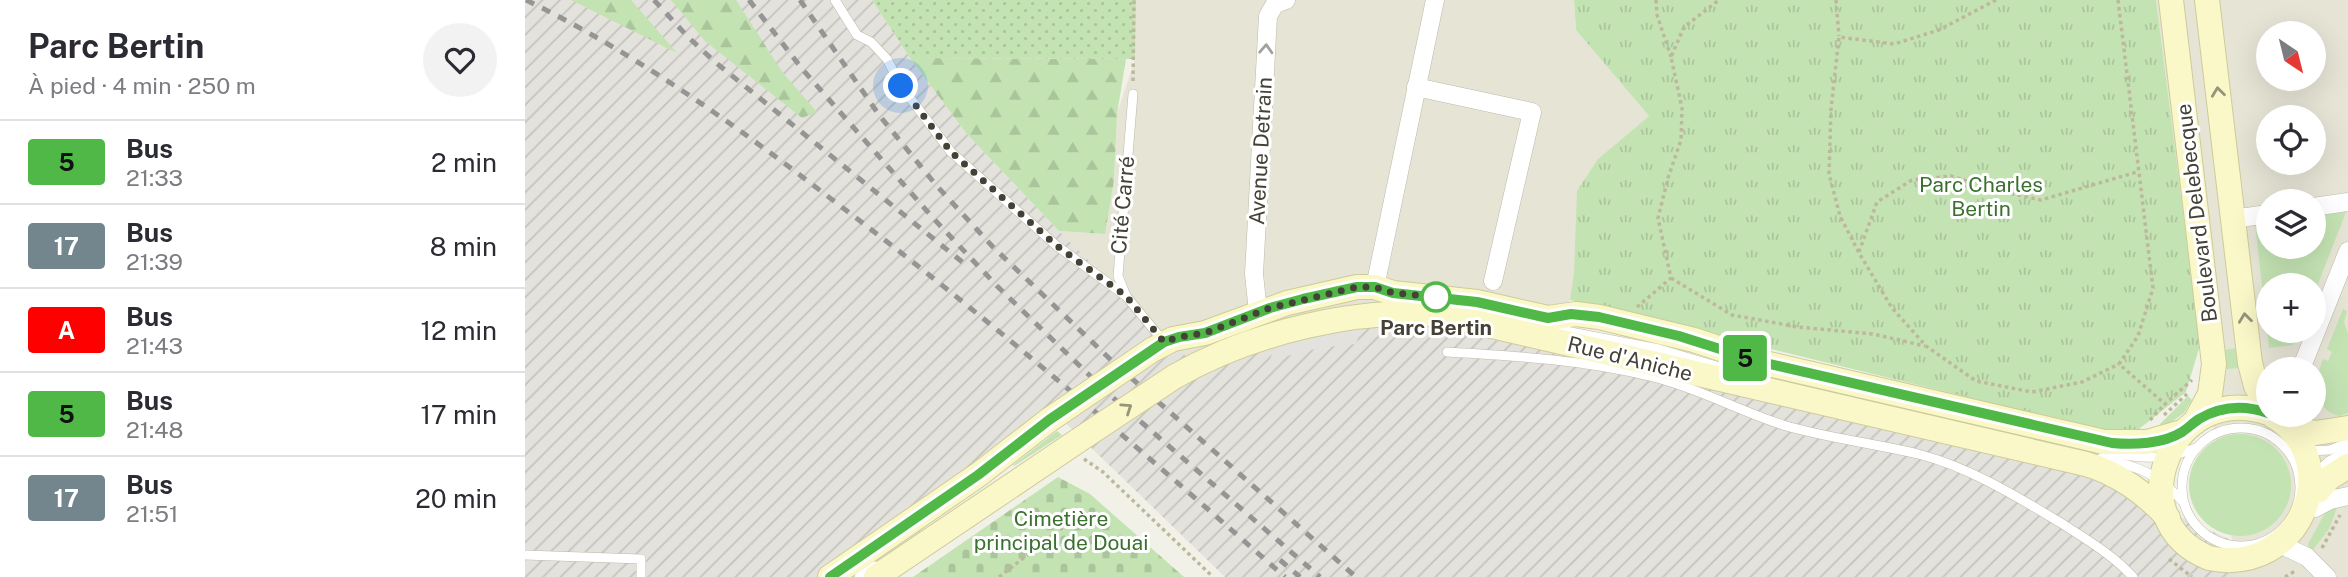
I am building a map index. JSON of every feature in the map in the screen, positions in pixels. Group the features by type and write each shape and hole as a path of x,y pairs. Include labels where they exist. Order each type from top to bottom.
{"main road":[{"name":"Boulevard Delebecque","path":"2164,469 2191,434 2208,400 2214,374 2212,338 2171,0"},
{"name":"Boulevard Delebecque","path":"2207,0 2252,373 2256,384"},
{"name":"Rue d'Aniche","path":"1271,323 1339,290 1357,287 1387,295 1477,302 1548,318 1576,314 1687,338 1761,362 2104,442 2147,442 2191,434 2213,412 2233,408 2256,410"},
{"name":"Rue d'Aniche","path":"830,577 1179,337 1271,323 1314,324 1390,314 1449,316 2086,464 2104,471 2156,505 2176,511"},
{"path":"876,577 1172,372 1210,359 1271,323"},
{"name":"Boulevard Delebecque","path":"2284,427 2312,483"},
{"name":"Rue d'Aniche","path":"2299,427 2316,433 2348,428"},
{"path":"2164,469 2162,500 2176,511 2186,544 2223,569 2238,564 2288,562 2303,532 2312,483 2329,478 2348,466"}],"street":[{"name":"Avenue Detrain","path":"1271,323 1254,274 1268,16 1275,4 1286,0"},
{"path":"1387,295 1429,1"},
{"path":"1416,87 1532,112 1493,281"},
{"path":"2326,205 2348,202"},
{"path":"2233,219 2256,216"},
{"path":"2306,357 2348,251"},
{"path":"2312,483 2330,500 2346,496"},
{"path":"2288,562 2327,577"}],"lane":[{"path":"835,0 857,34 871,42 887,58 901,86 951,152 1057,246 1126,296"},
{"name":"Cité Carré","path":"1133,93 1118,276 1126,296 1158,350"},
{"path":"1158,350 1215,338 1289,310 1343,298 1387,295 1528,324 1594,334 1659,349 1761,379 2145,470 2164,469"},
{"path":"1548,318 1683,346 1764,372 2136,458 2164,469"},
{"path":"1447,352 1574,361 1653,377 1783,425 1920,454 1972,473 2020,498 2080,535 2133,577"},
{"path":"844,577 973,489 1051,424"},
{"path":"2267,427 2259,431 2237,428 2210,436 2191,434 2189,459 2176,511 2192,520 2205,534 2226,544 2245,545 2263,541 2279,531 2294,513 2330,450 2348,443"},
{"path":"2282,427 2297,468 2312,483"},
{"path":"859,577 1072,441"},
{"path":"2312,483 2348,451"},
{"path":"525,555 641,559 641,577"}],"path":[{"path":"1133,93 1134,0"},
{"path":"1656,0 1657,15 1671,57 1682,108 1681,140 1658,218 1671,278 1732,315 1798,327 1873,334 1926,346"},
{"path":"1671,57 1684,27 1719,0"},
{"path":"1836,0 1839,37 1831,110 1829,174 1840,216 1892,308 1926,346 1976,381 2032,392 2082,382 2119,364 2138,336 2154,288 2137,172 2118,0"},
{"path":"1839,37 1894,44 1939,30 1996,0"},
{"path":"1859,253 1877,202 1912,180 1951,176 1994,190 2041,200 2137,172"},
{"path":"1634,309 1671,278"},
{"path":"2119,364 2165,404 2188,382 2214,374"},
{"path":"1072,441 1213,577"},
{"path":"2288,562 2331,534 2346,496"},
{"path":"999,577 1086,510"}],"shaded area":[{"path":"525,0 872,0 910,58 966,133 1059,231 1198,368 1360,325 1443,322 2085,473 2231,540 2238,577 1225,577 1050,408 872,577 525,577"},
{"path":"1136,0 1574,0 1576,30 1649,116 1598,159 1570,300 1551,348 1198,368 1059,231 1104,234 1114,180 1117,114 1135,59"},
{"path":"2156,0 2348,0 2348,577 2238,577 2200,345"},
{"path":"1361,330 1356,344 1320,348 1270,360 1275,345 1320,333"}],"green space":[{"path":"571,0 631,0 677,53"},
{"path":"671,0 736,0 783,73 817,112 802,118 705,41"},
{"path":"872,0 1136,0 1135,59 910,58"},
{"name":"Parc Charles Bertin","path":"1574,0 2156,0 2200,345 2186,392 2139,429 2099,429 1570,300 1574,274 1577,191 1598,159 1649,116 1576,30"},
{"path":"910,58 1126,59 1117,114 1114,180 1105,234 1059,231 966,133"},
{"path":"2346,212 2322,273 2261,273 2259,259 2326,259 2326,214"},
{"path":"2343,309 2347,311 2344,322 2348,334 2348,413 2339,416 2326,409 2326,360 2332,352 2327,349"},
{"path":"2268,343 2294,343 2293,345 2269,348"},
{"path":"2236,348 2239,368 2227,369 2225,350"},
{"path":"2188,396 2192,400 2184,413 2163,428 2160,424"},
{"path":"1057,431 1062,435 1013,465"},
{"path":"2240,434 2259,438 2276,449 2287,466 2291,485 2287,504 2276,521 2259,532 2240,536 2221,532 2204,521 2193,504 2189,485 2193,466 2204,449 2221,438"},
{"name":"Cimetière principal de Douai","path":"1058,477 1090,494 1184,577 913,577"},
{"path":"2338,505 2329,529 2311,552 2308,544 2325,513"}],"railway":[{"path":"526,0 610,45 650,70 805,179 1012,342 1285,577"},
{"path":"654,0 715,62 966,265"},
{"path":"749,0 803,70 934,219 997,286 1110,395 1320,577"},
{"path":"800,0 879,115 936,185 993,247 1111,360 1356,577"},
{"path":"1280,560 1300,577"}],"bus line":[{"name":"5","path":"830,577 978,475 1049,420 1164,342 1205,333 1270,308 1365,286 1393,293 1477,302 1548,318 1571,314 1599,317 1679,336 1761,362 2104,442 2153,441 2182,432 2208,414 2228,408 2256,410"}],"place":[{"name":"Parc Bertin","path":"1436,297"}],"route":[{"path":"901,86 951,152 1057,246 1126,296 1164,342 1205,333 1270,308 1357,287 1375,287 1393,293 1439,297 1436,297"}]}
